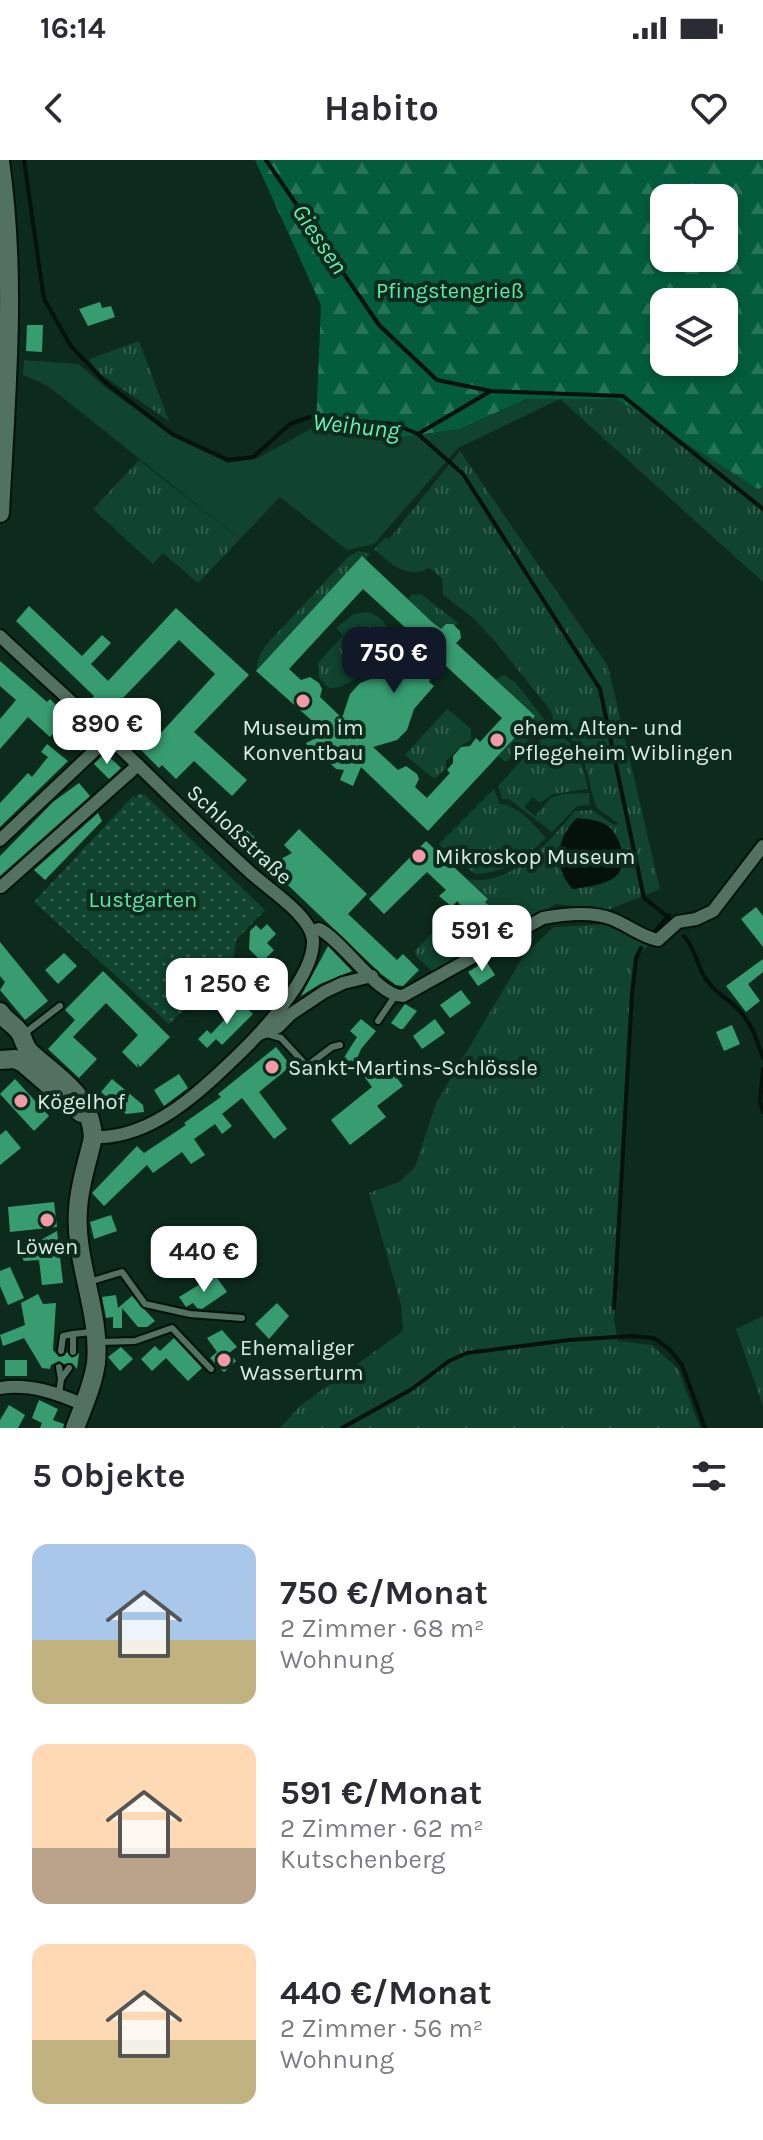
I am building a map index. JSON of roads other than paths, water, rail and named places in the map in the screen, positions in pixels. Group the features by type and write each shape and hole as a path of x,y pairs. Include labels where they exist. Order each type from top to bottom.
{"main road":[{"path":"0,161 9,241 0,513"},
{"path":"5,1060 19,1053 11,1027"},
{"path":"11,1027 28,1049 78,1094 87,1106 92,1128 78,1209 78,1232 96,1337 93,1379 75,1428"},
{"path":"5,1060 20,1061 41,1076 92,1128"}],"street":[{"name":"Schloßstraße","path":"0,636 228,852 293,909 311,931 319,929 331,934 395,996"},
{"path":"0,840 109,737"},
{"path":"1,887 138,765"},
{"path":"395,996 411,993 543,918 562,915 610,918 658,940 678,922 696,919 713,911 763,846"},
{"path":"92,1128 123,1134 170,1113 211,1081 259,1034 294,987 309,960 313,944 311,931"},
{"path":"259,1034 278,1027 291,1014 324,992 343,983 372,976"},
{"path":"0,1388 26,1386 84,1405"}],"lane":[{"path":"378,1021 395,996"},
{"path":"11,1027 30,1032 60,1006"},
{"path":"259,1034 281,1038 314,1074"},
{"path":"307,1066 332,1047 340,1045"},
{"path":"86,1283 122,1272 145,1304 190,1314 242,1318"},
{"path":"61,1351 63,1336 73,1334 135,1341 172,1328 211,1369"},
{"path":"73,1334 73,1352"},
{"path":"58,1395 61,1379 59,1367"},
{"path":"61,1379 69,1368"}],"waterway":[{"name":"Weihung","path":"24,160 44,299 71,346 106,383 172,434 228,460 253,457 290,424 310,417 394,424 418,434 463,474 600,689 644,898 673,921"},
{"name":"Giessen","path":"266,160 379,325 437,380 491,391 623,396 763,509"},
{"name":"Giessen","path":"418,434 489,392"},
{"path":"656,930 669,915"},
{"name":"Weihung","path":"684,936 707,981 746,1018 763,1058"},
{"path":"614,1308 632,994 636,958 641,948"},
{"name":"Weihung","path":"763,1069 760,1101 763,1112"},
{"path":"342,1428 412,1389 449,1361 467,1353 569,1340 631,1336 654,1338 670,1350 682,1365 705,1428"}],"place":[{"name":"Museum im Konventbau","path":"303,701"},
{"name":"ehem. Alten- und Pflegeheim Wiblingen","path":"497,740"},
{"name":"Mikroskop Museum","path":"419,856"},
{"name":"Sankt-Martins-Schlössle","path":"272,1067"},
{"name":"Kögelhof","path":"21,1101"},
{"name":"Löwen","path":"47,1220"},
{"name":"Ehemaliger Wasserturm","path":"224,1360"}],"park label":[{"name":"Pfingstengrieß","path":"450,290"},
{"name":"Lustgarten","path":"143,899"}]}
